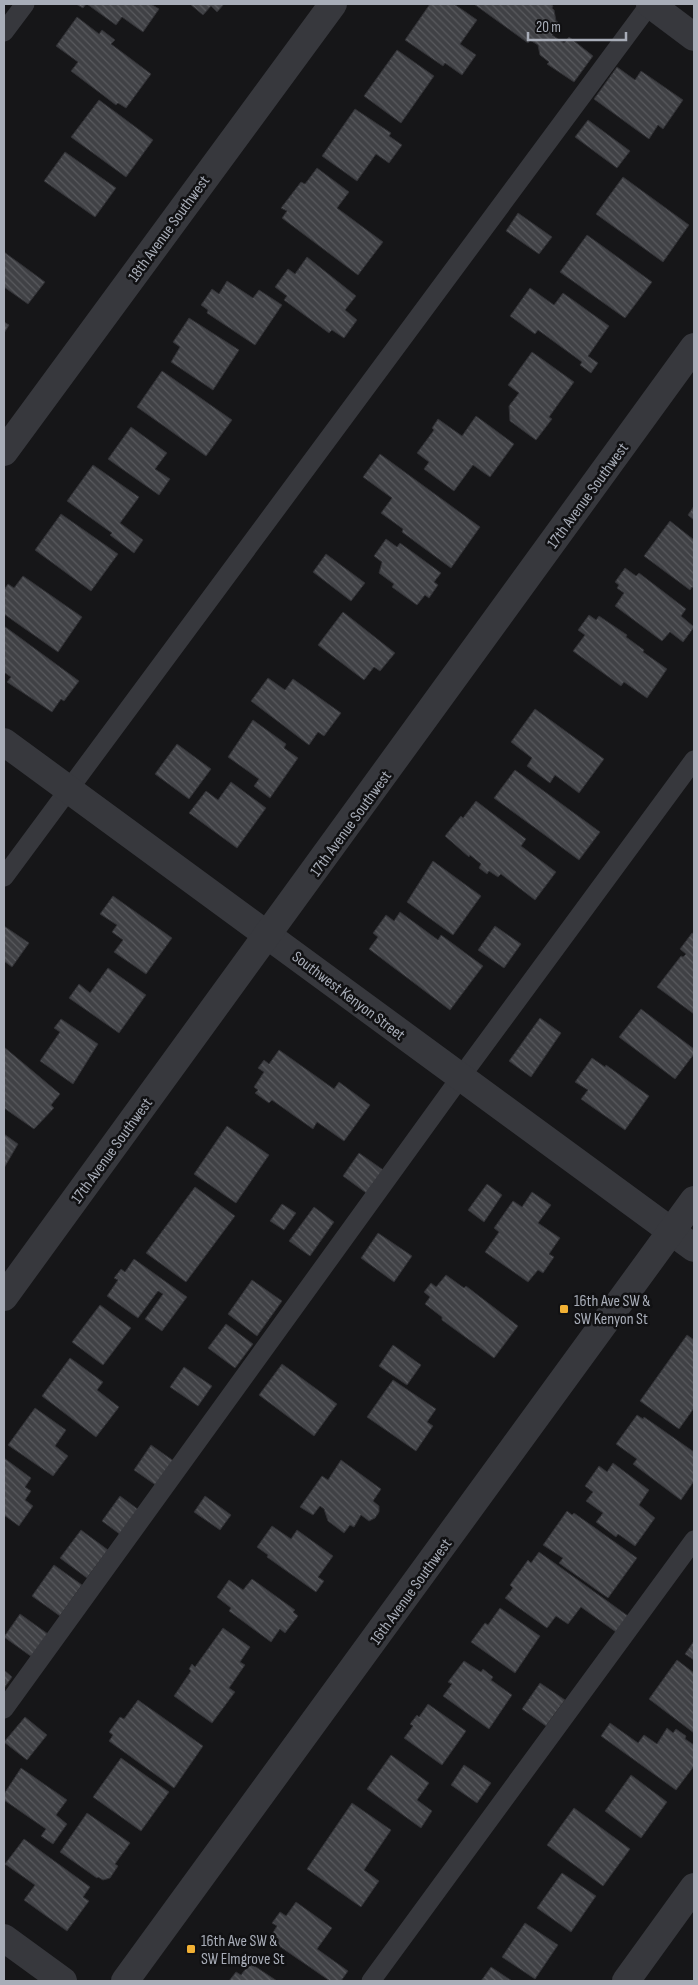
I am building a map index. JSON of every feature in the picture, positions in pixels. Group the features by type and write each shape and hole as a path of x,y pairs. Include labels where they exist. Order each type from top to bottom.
{"street":[{"name":"18th Avenue Southwest","path":"4,452 333,4"},
{"path":"650,4 694,37"},
{"name":"17th Avenue Southwest","path":"4,1297 694,348"},
{"name":"Southwest Kenyon Street","path":"4,742 694,1248"},
{"name":"16th Avenue Southwest","path":"125,1981 694,1200"},
{"path":"626,1981 694,1887"},
{"path":"4,1938 63,1981"}],"lane":[{"path":"4,32 25,4"},
{"path":"4,877 650,4"},
{"path":"4,1709 460,1078 694,760"},
{"path":"371,1981 694,1540"}],"building":[{"path":"76,4 86,4 83,8"},
{"path":"87,4 151,4 159,9 143,32 122,17 116,25"},
{"path":"190,4 224,4 217,12 211,6 203,15"},
{"path":"430,4 454,4 477,20 460,44 476,55 462,75 445,63 443,66 405,40"},
{"path":"474,4 550,4 553,6 556,21 561,24 552,35 564,43 569,37 593,56 574,82 547,64 549,62 540,55 538,45 530,40 528,43"},
{"path":"77,17 99,34 102,30 115,40 111,44 151,74 126,108 118,103 116,105 71,71 78,62 56,46"},
{"path":"397,50 434,76 401,123 364,96"},
{"path":"617,67 635,80 641,71 683,100 663,129 658,125 649,139 594,99"},
{"path":"99,100 153,140 126,177 71,137"},
{"path":"355,109 391,133 389,136 402,145 389,163 376,154 357,181 322,156"},
{"path":"588,120 630,151 617,168 575,137"},
{"path":"65,152 116,188 95,217 44,181"},
{"path":"317,168 349,192 337,208 383,242 358,275 282,218 287,211 281,208 301,182 305,184"},
{"path":"623,177 689,225 663,262 596,214"},
{"path":"518,213 552,237 539,254 506,231"},
{"path":"587,235 652,282 625,318 560,272"},
{"path":"4,252 45,282 28,304 4,287"},
{"path":"307,257 356,296 345,310 357,320 344,338 332,330 329,333 284,300 287,296 275,287 288,269 295,274"},
{"path":"227,281 253,298 259,290 282,305 255,345 207,313 208,310 201,305 212,289 219,294"},
{"path":"530,288 554,305 563,293 609,326 588,356 598,363 591,373 580,365 582,362 538,330 535,334 510,316"},
{"path":"189,318 239,350 213,390 171,362 180,347 173,342"},
{"path":"4,322 9,325 4,333"},
{"path":"532,352 574,382 549,417 552,419 536,440 510,421 509,406 519,393 508,385"},
{"path":"162,371 232,420 206,456 137,407"},
{"path":"476,416 514,444 490,477 473,465 454,491 424,469 429,462 417,453 434,430 432,428 438,419 462,436"},
{"path":"131,427 167,453 155,469 170,479 159,495 108,459"},
{"path":"380,454 480,527 451,568 402,532 403,529 381,513 392,498 363,477"},
{"path":"93,465 139,497 120,523 143,540 134,553 110,535 112,533 67,501"},
{"path":"694,506 694,520 688,515"},
{"path":"61,514 118,554 91,591 35,550"},
{"path":"670,521 694,540 694,588 692,587 690,590 644,556"},
{"path":"386,539 397,547 400,543 441,573 434,582 438,585 429,598 425,595 417,605 392,587 394,584 379,573 382,562 374,556"},
{"path":"326,554 365,583 351,601 313,572"},
{"path":"625,568 636,576 639,573 686,609 681,616 694,627 683,642 670,632 662,641 615,606 624,593 617,588 619,585 615,582"},
{"path":"23,576 82,617 58,652 4,614 4,590 8,584 14,588"},
{"path":"343,612 395,653 380,671 374,667 364,680 318,645"},
{"path":"589,615 596,620 599,616 627,635 626,637 644,650 643,652 667,669 647,698 624,682 621,686 573,651 585,635 578,630"},
{"path":"4,626 79,681 64,701 61,699 52,712 7,682 11,677 4,672"},
{"path":"268,678 285,690 293,679 341,713 324,736 318,732 309,745 251,701"},
{"path":"535,709 604,759 579,793 555,775 550,783 527,766 532,758 511,742"},
{"path":"253,720 286,744 284,748 298,758 270,798 254,786 259,779 228,757"},
{"path":"177,744 211,769 189,799 155,774"},
{"path":"515,770 600,832 579,860 494,798"},
{"path":"231,782 266,808 237,848 189,813 206,791 218,800"},
{"path":"476,801 526,839 521,846 556,872 535,900 501,874 498,877 489,871 487,874 479,868 481,864 470,855 469,857 445,836 461,816 463,818"},
{"path":"433,861 481,896 453,935 407,902"},
{"path":"113,896 172,938 146,974 114,952 123,940 112,932 117,925 100,914"},
{"path":"400,912 438,940 441,935 483,966 450,1010 369,949 378,937 373,933 386,915 394,921"},
{"path":"4,926 29,943 12,967 4,961"},
{"path":"495,926 521,944 504,968 478,950"},
{"path":"692,933 694,934 694,1014 657,987 681,956 683,957 686,954 680,949"},
{"path":"108,968 146,995 119,1033 69,998 79,984 90,993"},
{"path":"641,1009 694,1049 694,1054 675,1079 619,1037"},
{"path":"540,1018 561,1033 531,1077 509,1061"},
{"path":"61,1019 98,1044 73,1084 40,1061 60,1032 54,1028"},
{"path":"4,1047 60,1094 51,1105 54,1108 34,1129 4,1108"},
{"path":"279,1050 334,1089 339,1082 370,1105 344,1141 317,1122 313,1129 272,1100 269,1103 255,1093 258,1090 254,1087 264,1072 258,1068 264,1060 269,1064"},
{"path":"592,1058 605,1067 606,1065 649,1096 625,1130 581,1099 588,1090 575,1082"},
{"path":"227,1126 269,1155 236,1203 194,1174"},
{"path":"4,1134 18,1144 4,1168"},
{"path":"359,1153 386,1172 369,1195 343,1176"},
{"path":"487,1184 502,1195 484,1222 468,1210"},
{"path":"195,1187 235,1216 186,1282 146,1253"},
{"path":"532,1192 551,1205 538,1223 560,1238 549,1254 554,1257 543,1273 538,1270 528,1282 485,1252 499,1232 494,1228 513,1201 522,1207"},
{"path":"282,1204 296,1213 284,1230 270,1221"},
{"path":"314,1207 334,1222 310,1256 289,1241"},
{"path":"378,1233 412,1256 394,1282 361,1258"},
{"path":"134,1259 187,1297 162,1331 145,1319 163,1294 158,1291 138,1318 107,1296 118,1280 114,1278 121,1269 125,1272"},
{"path":"446,1275 464,1288 466,1286 518,1326 494,1358 442,1320 442,1317 425,1304 430,1297 424,1292 431,1283 436,1287"},
{"path":"252,1280 282,1301 257,1336 228,1314"},
{"path":"100,1305 131,1328 103,1365 72,1342"},
{"path":"226,1324 253,1344 235,1368 208,1348"},
{"path":"687,1335 694,1340 694,1408 679,1429 640,1401"},
{"path":"393,1345 421,1365 407,1385 379,1366"},
{"path":"70,1358 103,1382 97,1390 119,1407 96,1437 42,1396"},
{"path":"282,1364 337,1404 314,1436 259,1395"},
{"path":"184,1367 212,1386 198,1406 170,1387"},
{"path":"393,1380 436,1409 427,1422 433,1426 416,1451 367,1417"},
{"path":"35,1408 66,1430 55,1446 68,1456 53,1476 8,1445"},
{"path":"637,1415 643,1419 644,1417 694,1452 694,1481 681,1500 633,1464 637,1459 616,1444"},
{"path":"151,1445 178,1464 160,1488 134,1470"},
{"path":"4,1458 31,1478 25,1487 31,1491 25,1500 33,1506 19,1526 4,1515"},
{"path":"341,1460 381,1489 373,1501 379,1506 379,1512 375,1518 369,1521 361,1515 354,1527 350,1525 344,1533 328,1521 324,1509 320,1506 313,1515 300,1507 322,1476 328,1480"},
{"path":"613,1463 649,1490 639,1505 655,1518 635,1546 618,1534 616,1537 596,1522 603,1513 586,1501 593,1492 585,1486 599,1466 607,1472"},
{"path":"120,1496 143,1513 125,1538 102,1521"},
{"path":"205,1496 231,1515 220,1530 194,1512"},
{"path":"567,1511 572,1515 574,1513 637,1558 608,1598 559,1563 563,1558 543,1545"},
{"path":"272,1526 291,1539 297,1530 333,1556 318,1577 324,1581 316,1592 267,1557 268,1555 257,1547"},
{"path":"81,1530 108,1550 87,1578 60,1558"},
{"path":"539,1552 628,1616 616,1632 581,1607 568,1624 556,1616 547,1628 505,1598 513,1588 510,1585 528,1560 531,1563"},
{"path":"54,1565 82,1585 60,1616 32,1596"},
{"path":"252,1579 295,1610 293,1612 298,1616 285,1633 280,1629 271,1642 229,1611 231,1608 217,1597 229,1580 243,1590"},
{"path":"500,1608 540,1636 515,1673 471,1642 485,1623 488,1625"},
{"path":"20,1614 48,1634 32,1657 4,1637"},
{"path":"223,1628 250,1647 240,1662 245,1665 229,1688 235,1692 212,1723 174,1696 191,1671 189,1669 192,1664 195,1667"},
{"path":"694,1641 694,1660 685,1654"},
{"path":"677,1660 694,1673 694,1733 649,1699"},
{"path":"464,1661 481,1672 483,1669 493,1677 491,1680 512,1695 489,1729 443,1696 452,1684 448,1682"},
{"path":"4,1670 12,1677 4,1688"},
{"path":"540,1683 565,1700 546,1726 522,1709"},
{"path":"138,1700 203,1746 174,1788 109,1741 113,1735 109,1732 120,1717 124,1719"},
{"path":"428,1704 466,1731 442,1765 404,1738 413,1726 410,1724 417,1715 419,1717"},
{"path":"25,1717 47,1735 27,1760 4,1742"},
{"path":"610,1723 638,1743 644,1735 657,1744 667,1728 673,1733 676,1729 694,1745 694,1766 676,1790 601,1736"},
{"path":"391,1755 429,1783 417,1800 432,1811 421,1828 367,1789"},
{"path":"121,1758 169,1792 141,1831 93,1797"},
{"path":"464,1765 491,1783 477,1803 451,1785"},
{"path":"21,1768 67,1800 56,1815 67,1824 53,1844 41,1836 46,1829 4,1800 4,1794"},
{"path":"631,1775 667,1802 641,1838 605,1811"},
{"path":"352,1803 391,1830 364,1870 379,1881 361,1907 307,1869"},
{"path":"574,1808 630,1849 603,1886 547,1845"},
{"path":"87,1813 130,1843 115,1864 118,1866 110,1878 103,1880 97,1878 60,1852"},
{"path":"24,1839 90,1887 83,1897 89,1901 67,1931 24,1900 35,1885 5,1864"},
{"path":"562,1873 596,1896 571,1932 537,1908"},
{"path":"296,1902 332,1928 317,1949 348,1971 341,1981 330,1981 269,1939 277,1926 272,1923 280,1912 286,1916"},
{"path":"525,1923 558,1945 535,1979 502,1957"},
{"path":"250,1963 277,1981 229,1981 236,1972 241,1975"},
{"path":"491,1967 512,1981 481,1981"}],"place":[{"name":"16th Ave SW & SW Kenyon St","path":"564,1309"},
{"name":"16th Ave SW & SW Elmgrove St","path":"191,1949"}]}
